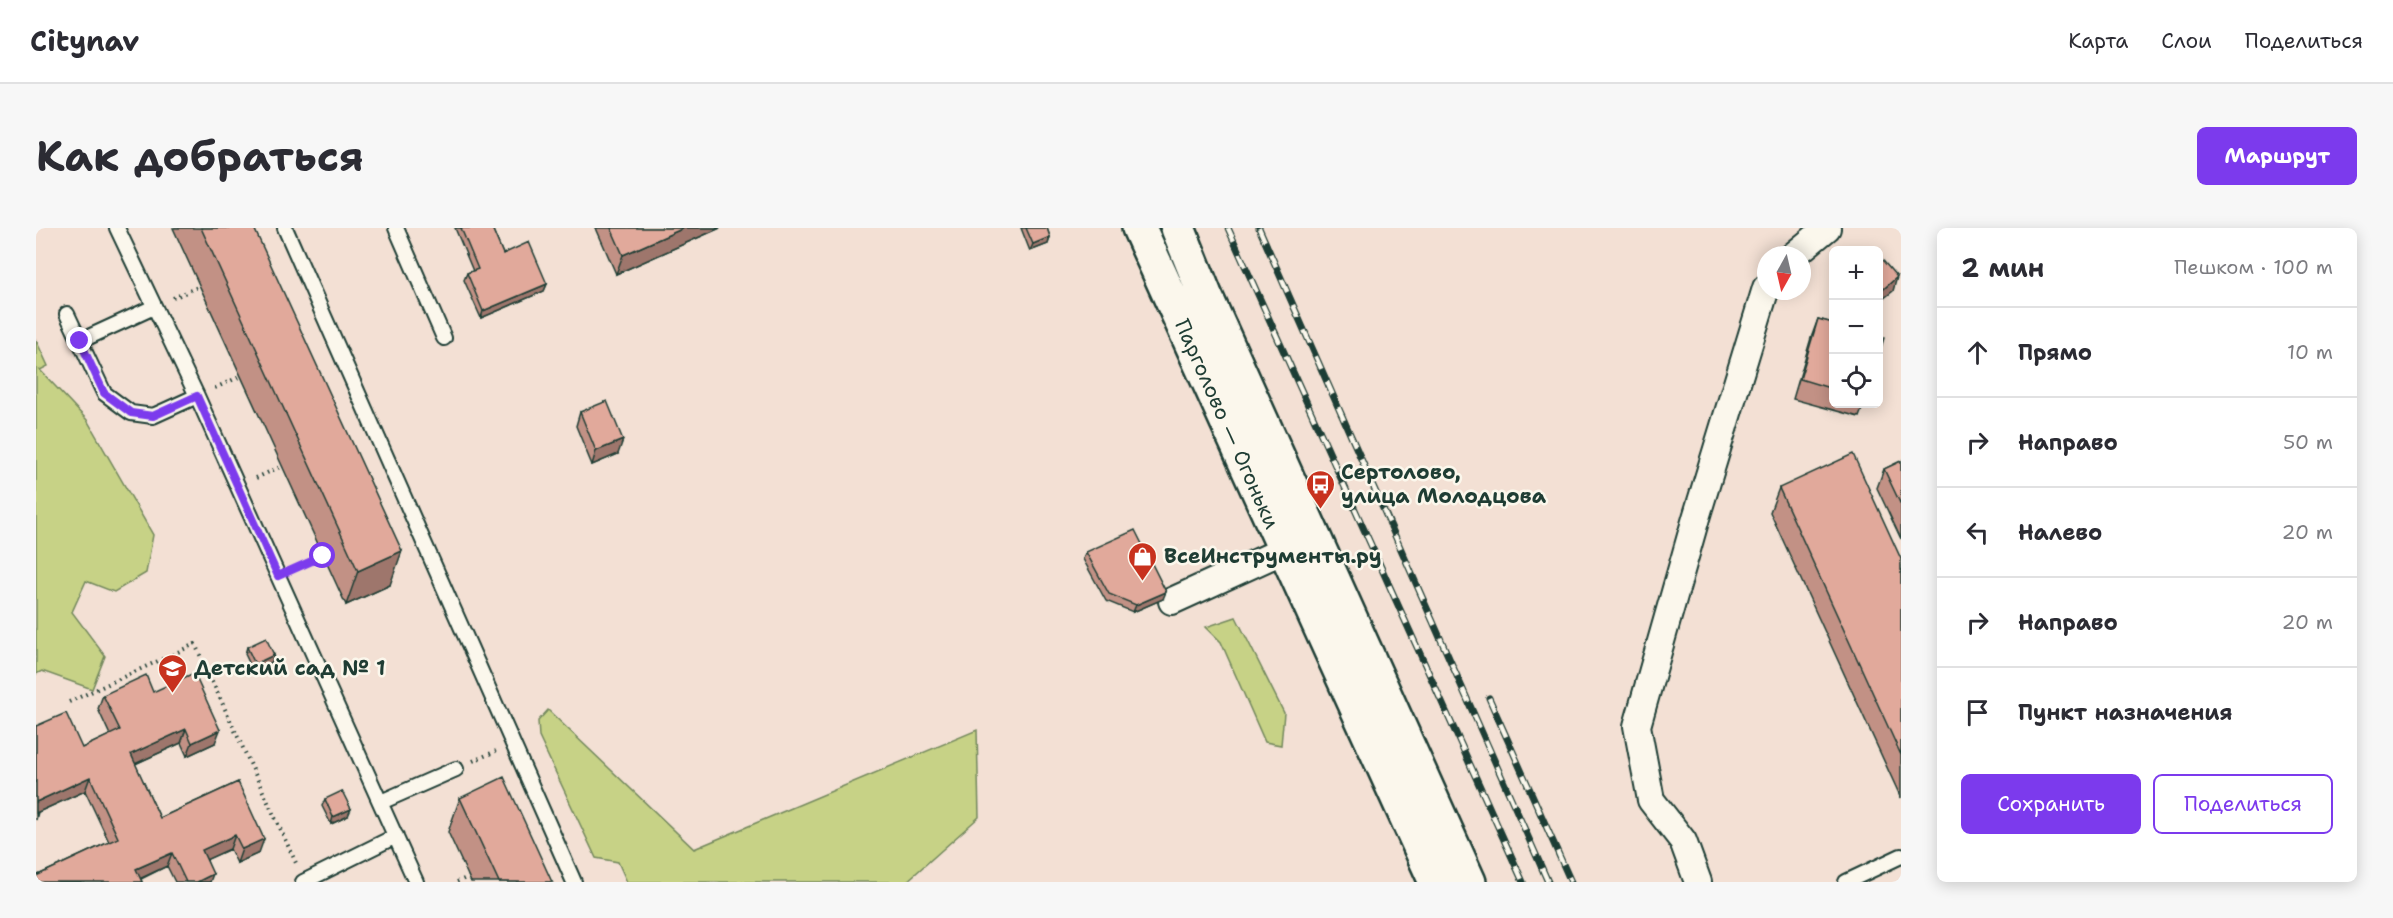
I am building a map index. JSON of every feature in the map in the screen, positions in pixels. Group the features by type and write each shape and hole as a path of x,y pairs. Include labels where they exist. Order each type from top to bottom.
{"main road":[{"name":"Парголово — Огоньки","path":"1139,228 1436,882"},
{"name":"Парголово — Огоньки","path":"1178,228 1205,295 1469,882"}],"street":[{"path":"1805,246 1827,228"},
{"path":"1698,882 1683,841 1651,800 1637,726 1699,507 1762,300"},
{"path":"1172,601 1284,550"}],"lane":[{"path":"117,228 238,486 381,802 413,881"},
{"path":"285,228 574,882"},
{"path":"396,228 444,338"},
{"path":"80,341 154,307"},
{"path":"68,314 104,393 131,413 153,416 197,396"},
{"path":"381,802 456,768"},
{"path":"304,882 396,836"},
{"path":"1846,882 1901,856"}],"path":[{"path":"154,307 200,286"},
{"path":"197,396 241,376"},
{"path":"238,486 282,466"},
{"path":"278,576 323,556"},
{"path":"69,702 195,644 304,882"},
{"path":"456,768 512,743"},
{"path":"457,882 469,877"}],"green space":[{"path":"36,340 48,366 40,370 87,420 153,535 146,573 114,592 86,581 72,612 105,656 92,689 42,671 36,674"},
{"path":"1236,617 1284,713 1281,745 1265,742 1221,642 1206,627"},
{"path":"548,710 694,849 977,730 979,817 906,882 627,882 618,862 596,858 539,737 538,721"}],"building":[{"path":"201,228 254,228 402,551 358,571"},
{"path":"461,228 492,228 503,254 529,242 547,284 483,311 467,273 478,269"},
{"path":"611,228 684,228 623,255"},
{"path":"1026,228 1047,228 1050,237 1033,244"},
{"path":"1883,261 1897,277 1883,290"},
{"path":"1818,319 1829,322 1829,388 1800,379"},
{"path":"607,401 623,440 596,451 580,412"},
{"path":"1853,454 1901,559 1901,755 1779,488"},
{"path":"1901,461 1901,505 1884,469"},
{"path":"1135,530 1166,592 1136,605 1109,594 1086,552"},
{"path":"266,638 274,655 255,664 247,647"},
{"path":"194,673 220,730 192,743 186,729 131,754 160,818 238,782 264,839 242,849 235,835 202,850 213,874 197,882 186,882 172,853 136,869 142,882 38,882 36,876 118,838 90,777 36,802 36,726 66,713 82,748 120,730 103,695 146,675 153,692"},
{"path":"504,777 552,882 499,882 460,798"},
{"path":"342,791 351,809 333,817 325,799"}],"railway":[{"path":"1228,228 1523,882"},
{"path":"1259,228 1548,882"},
{"path":"1489,698 1571,882"}],"place":[{"name":"Сертолово, улица Молодцова","path":"1320,510"},
{"name":"ВсеИнструменты.ру","path":"1143,582"},
{"name":"Детский сад № 1","path":"173,694"}],"route":[{"path":"80,341 104,393 131,413 153,416 197,396 278,576 323,556"}]}
